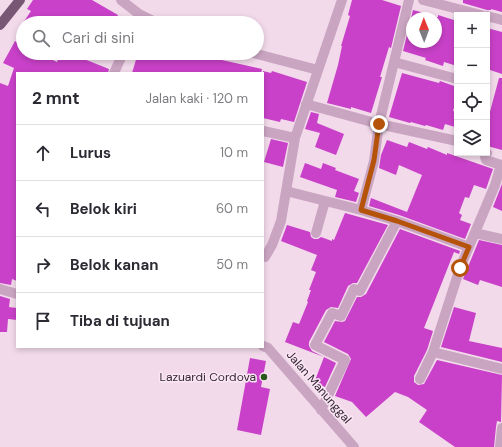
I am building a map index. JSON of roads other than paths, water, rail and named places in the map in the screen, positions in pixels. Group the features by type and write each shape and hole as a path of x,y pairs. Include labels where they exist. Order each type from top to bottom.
{"main road":[{"path":"0,25 20,0"}],"street":[{"path":"121,0 134,16"},
{"path":"265,257 272,245 281,221 295,138 342,0"},
{"path":"361,210 374,160 379,124 410,0"},
{"path":"423,0 469,12"},
{"path":"490,17 502,20"},
{"path":"264,56 318,70"},
{"path":"114,72 120,60"},
{"path":"394,62 454,78"},
{"path":"306,104 379,124 454,140"},
{"path":"264,131 295,138"},
{"path":"420,379 433,352 460,268 498,186 501,165 486,160 486,156"},
{"path":"286,191 361,210 397,221 469,247"},
{"path":"316,232 324,201"},
{"path":"321,410 345,360 315,345 332,313 341,316 354,289 360,291 397,221"},
{"path":"475,233 502,239"},
{"path":"0,289 16,294"},
{"name":"Jalan Manunggal","path":"264,346 268,348 354,447"},
{"path":"433,352 502,369"},
{"path":"500,447 502,428"}],"place":[{"name":"Lazuardi Cordova","path":"264,377"}]}
